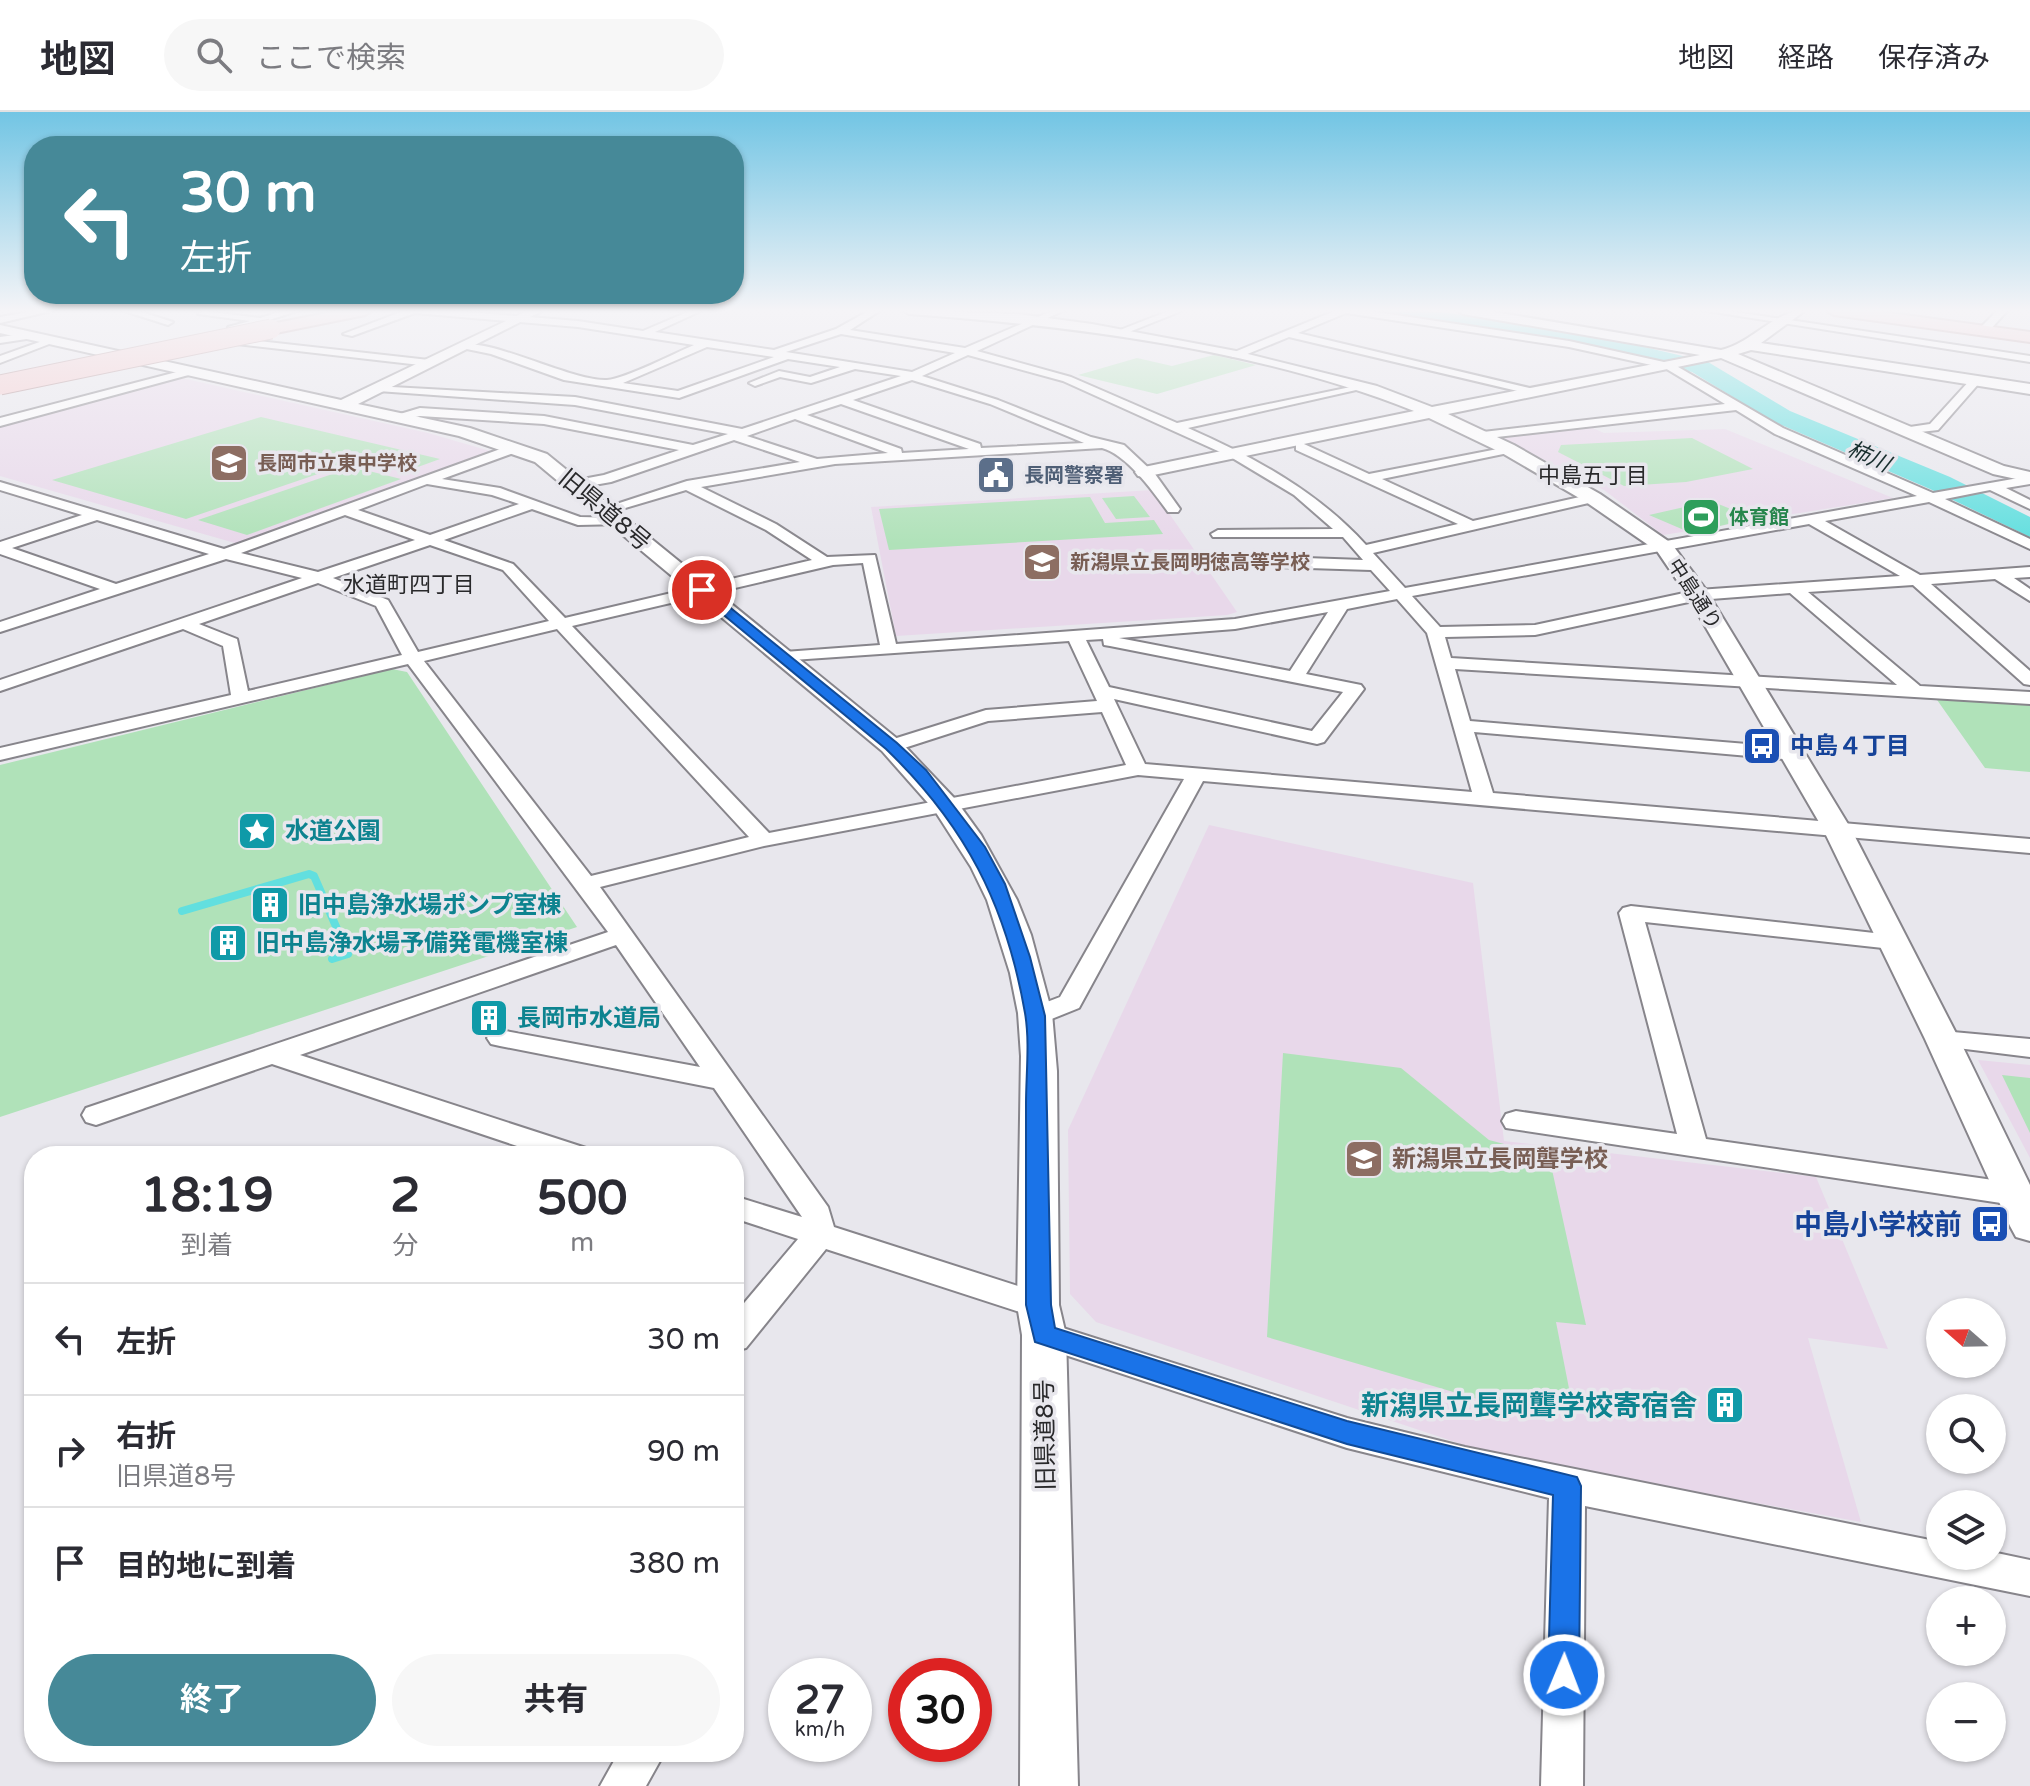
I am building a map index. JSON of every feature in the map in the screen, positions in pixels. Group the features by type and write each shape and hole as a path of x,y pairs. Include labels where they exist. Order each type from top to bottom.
{"street":[{"path":"0,422 128,388"},
{"name":"旧県道8号","path":"268,388 506,445 541,458 577,484 891,746 920,774 977,847 996,884 1021,957 1035,1016 1049,1786"},
{"path":"343,405 378,388"},
{"path":"380,388 575,401 740,435 817,463"},
{"path":"0,627 225,554 428,480 506,445 575,401 602,388"},
{"path":"630,388 679,395 698,388"},
{"path":"577,484 606,479 877,388"},
{"path":"950,388 1119,448 1144,472 1173,509"},
{"path":"1088,388 1239,456 1299,492 1364,550 1435,632 1484,799"},
{"path":"1176,427 1351,388"},
{"name":"中島通り","path":"1367,388 1438,415 1508,449 1593,498 1664,547 1698,595 1837,829 1942,1039 2030,1226"},
{"path":"1518,388 1534,392"},
{"path":"1239,456 1300,447 1552,388"},
{"path":"1144,472 1188,470 1239,456 1575,388"},
{"path":"1706,388 1798,440 1941,497 2030,545"},
{"path":"1810,388 1999,470 2030,478"},
{"path":"1907,431 1934,427 1969,388"},
{"path":"842,400 989,452"},
{"path":"1483,436 1735,407"},
{"path":"396,417 420,412 544,420 694,450"},
{"path":"797,416 906,456"},
{"path":"428,480 495,491 578,521 612,516 687,485 817,463 1108,445"},
{"path":"1300,447 1473,526"},
{"path":"1368,478 1508,449"},
{"path":"675,456 741,476"},
{"path":"784,657 1235,624 1941,497 2030,478"},
{"path":"687,485 771,527 825,562"},
{"path":"0,486 225,554 318,577 382,603 412,657 586,884 817,1215 820,1235 744,1326"},
{"path":"1992,486 2030,505"},
{"path":"1364,550 1593,498"},
{"path":"0,686 534,504"},
{"path":"345,510 508,567 764,840"},
{"path":"0,548 98,515"},
{"path":"1813,520 1916,579 2030,680"},
{"path":"1218,534 1347,533"},
{"path":"0,548 117,590"},
{"path":"0,754 825,562 870,558 889,649"},
{"path":"1277,562 1374,565"},
{"path":"1435,632 1535,630 1698,595 2030,572"},
{"path":"1998,574 2030,596"},
{"path":"1796,590 1915,691"},
{"path":"1294,678 1340,606"},
{"path":"182,623 231,643 241,700"},
{"path":"891,746 986,716 1105,699 1317,738 1355,689 1099,638 1076,637"},
{"path":"1076,637 1138,769"},
{"path":"1442,663 2030,698"},
{"path":"1465,726 1795,754"},
{"path":"586,884 764,840 1138,769 1837,829 2027,849"},
{"path":"1035,1016 1070,1002 1198,772"},
{"path":"1694,1147 1631,913 1892,942"},
{"path":"96,1115 622,935"},
{"path":"500,1038 722,1080"},
{"path":"1942,1039 2030,1048"},
{"path":"270,1054 515,1146"},
{"path":"1516,1121 2014,1194"},
{"path":"744,1210 902,1259 1041,1320 1347,1433 1567,1486 2030,1578"},
{"path":"1562,1786 1567,1486"},
{"path":"621,1786 637,1762"}],"shaded area":[{"name":"長岡市立東中学校","path":"136,388 227,388 428,433 490,451 242,545 0,476 0,425"},
{"path":"1586,425 1604,433 1725,429 1893,498 1663,535 1604,490 1501,438"},
{"name":"新潟県立長岡明徳高等学校","path":"1153,490 1237,612 896,636 871,507"},
{"name":"新潟県立長岡聾学校","path":"1209,825 1473,883 1504,1141 1816,1177 1888,1349 1808,1338 1861,1522 1609,1476 1467,1446 1096,1322 1070,1294 1068,1130"},
{"path":"1978,1060 2030,1065 2030,1158"}],"green space":[{"path":"1133,388 1177,388 1157,394"},
{"path":"261,417 440,459 404,472 356,461 186,519 52,480"},
{"path":"1692,438 1753,469 1686,482 1624,486 1558,452 1561,445"},
{"path":"353,467 401,479 247,535 198,520"},
{"path":"1134,496 1150,517 1116,519 1102,498"},
{"path":"1090,497 1105,523 1154,520 1163,534 889,550 879,509"},
{"name":"体育館","path":"1711,501 1753,518 1691,533 1649,515"},
{"name":"水道公園","path":"392,669 407,672 577,927 0,1117 0,765"},
{"path":"1935,697 2030,704 2030,772 1985,768"},
{"path":"1283,1053 1401,1068 1489,1140 1549,1156 1586,1325 1556,1322 1574,1414 1484,1401 1267,1337"},
{"path":"2002,1075 2030,1078 2030,1133"}],"waterway":[{"name":"柿川","path":"1735,388 1781,416 1940,483 2030,528"},
{"path":"182,911 309,874 314,876 348,954 332,959"}],"place":[{"name":"長岡市立東中学校","path":"229,463"},
{"name":"長岡警察署","path":"996,475"},
{"name":"体育館","path":"1701,517"},
{"name":"新潟県立長岡明徳高等学校","path":"1042,562"},
{"name":"中島４丁目","path":"1762,746"},
{"name":"水道公園","path":"257,831"},
{"name":"旧中島浄水場ポンプ室棟","path":"270,905"},
{"name":"旧中島浄水場予備発電機室棟","path":"228,943"},
{"name":"長岡市水道局","path":"489,1018"},
{"name":"新潟県立長岡聾学校","path":"1364,1159"},
{"name":"中島小学校前","path":"1990,1224"},
{"name":"新潟県立長岡聾学校寄宿舎","path":"1725,1405"}],"district":[{"name":"中島五丁目","path":"1593,475"},
{"name":"水道町四丁目","path":"409,584"}],"route":[{"path":"702,590 891,746 920,774 977,847 996,884 1021,957 1035,1016 1038,1066 1038,1305 1044,1335 1347,1433 1567,1486 1564,1675"}]}
